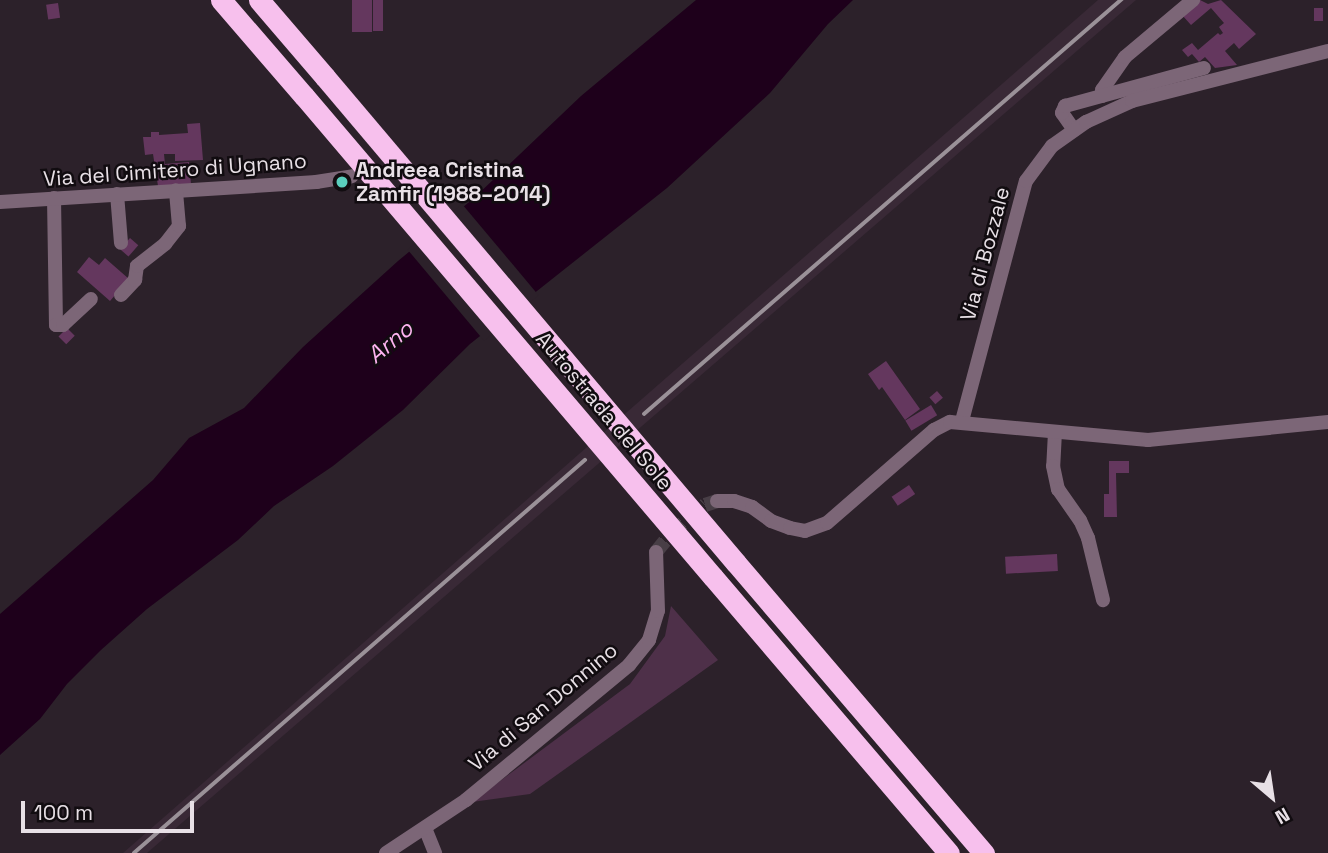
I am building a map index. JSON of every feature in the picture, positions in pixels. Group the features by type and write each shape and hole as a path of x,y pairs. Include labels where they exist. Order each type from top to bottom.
{"highway":[{"name":"Autostrada del Sole","path":"221,0 949,853"},
{"name":"Autostrada del Sole","path":"259,0 984,853"}],"street":[{"path":"1102,96 1102,90 1125,57 1193,0"},
{"name":"Via di Bozzale","path":"962,421 1026,181 1052,146 1074,130 1132,101 1328,51"},
{"path":"1074,130 1062,109 1204,68"},
{"name":"Via del Cimitero di Ugnano","path":"0,202 316,182 352,176"},
{"path":"121,295 135,280 137,266 164,244 179,226 176,190"},
{"path":"117,194 121,243"},
{"path":"54,198 56,325 63,325 91,299"},
{"path":"718,501 734,501 752,507 771,521 805,531 827,523 934,430 950,422 1148,440 1328,422"},
{"path":"1055,432 1053,466 1058,489 1080,520 1088,538 1103,600"},
{"name":"Via di San Donnino","path":"386,853 466,800 629,665 649,640 658,611 656,552"},
{"path":"425,828 435,853"}],"shaded area":[{"path":"1098,0 1136,0 147,853 123,853"},
{"path":"671,606 718,660 530,794 472,802 630,684 665,636"}],"water":[{"name":"Arno","path":"696,0 853,0 828,24 770,93 667,188 470,344 403,410 333,466 274,506 238,540 147,609 101,650 67,684 40,719 0,755 0,614 153,480 189,438 244,408 303,347 398,261 474,198 581,96"}],"pier":[{"path":"462,204 538,295 484,341 408,250"}],"building":[{"path":"352,0 372,0 372,32 352,32"},
{"path":"373,0 383,0 383,31 373,31"},
{"path":"1200,0 1208,4 1221,0 1256,34 1239,49 1234,43 1225,51 1237,65 1215,68 1205,57 1199,62 1192,54 1188,57 1182,50 1192,43 1198,50 1218,33 1223,33 1219,27 1224,23 1211,8 1191,25 1182,15"},
{"path":"58,3 60,18 48,20 46,5"},
{"path":"1314,8 1323,8 1323,21 1314,21"},
{"path":"200,123 203,160 175,161 175,154 164,154 165,164 189,162 191,184 158,186 153,154 145,155 143,137 151,137 151,132 159,132 159,135 188,133 187,124"},
{"path":"130,238 138,245 128,257 120,249"},
{"path":"89,257 99,265 105,258 129,279 110,301 77,272"},
{"path":"67,328 75,336 66,344 59,336"},
{"path":"886,361 920,409 905,420 882,387 879,390 868,374"},
{"path":"937,391 943,398 935,404 929,398"},
{"path":"931,405 937,415 911,431 905,420"},
{"path":"1109,461 1129,461 1129,473 1116,473 1117,517 1104,517 1104,494 1109,494"},
{"path":"909,485 915,494 898,506 892,497"},
{"path":"1057,554 1058,571 1006,574 1005,557"}],"tunnel":[{"path":"656,552 672,532 705,505 717,501"}],"railway":[{"path":"644,414 1121,0"},
{"path":"134,853 585,460"}],"place":[{"name":"Andreea Cristina Zamfir (1988–2014)","path":"342,182"}]}
